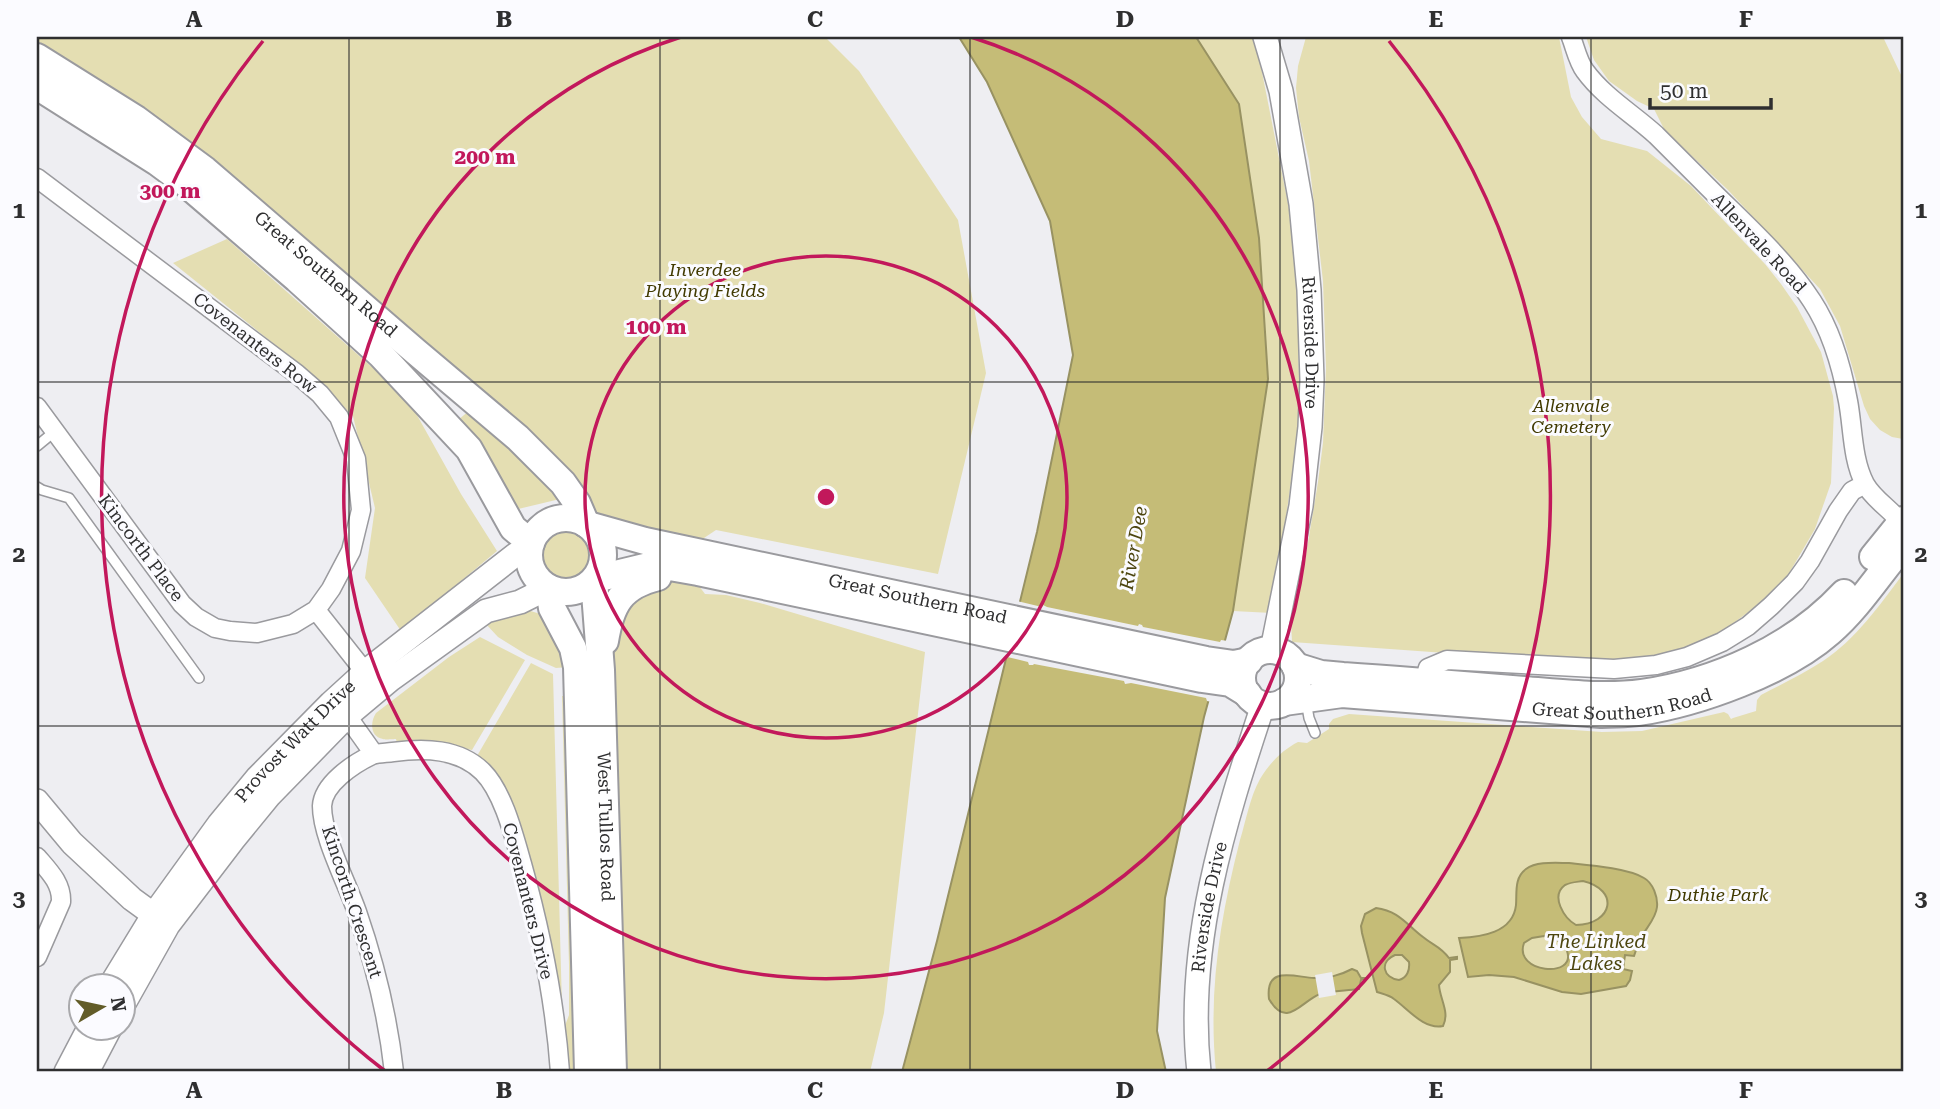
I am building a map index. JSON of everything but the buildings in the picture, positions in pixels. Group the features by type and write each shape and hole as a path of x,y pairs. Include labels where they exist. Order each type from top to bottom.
{"main road":[{"name":"Great Southern Road","path":"37,57 136,119 205,170 518,438 563,482 587,525 645,541 695,565"},
{"name":"Great Southern Road","path":"37,86 139,150 184,182 298,279 381,355 469,449 513,528 531,544"},
{"path":"571,519 587,525 600,541 603,550 601,570 595,580 573,592 560,592 549,588 538,580 532,570 529,558 531,544 539,530 554,520 571,519"},
{"name":"Great Southern Road","path":"595,580 649,566 695,565 1206,660 1261,683 1342,694 1601,714 1638,712 1734,687 1810,648 1831,632 1850,612 1902,530"},
{"name":"Great Southern Road","path":"1295,666 1321,674 1569,694 1642,693 1698,679 1744,662 1779,645 1825,613 1847,590 1884,541 1902,530"},
{"path":"601,670 608,620 617,601 629,588 643,581 695,565"},
{"name":"West Tullos Road","path":"595,580 601,670 613,1072"},
{"name":"West Tullos Road","path":"549,588 552,608 573,648 577,667 588,1072"},
{"path":"1281,653 1295,666 1298,682 1295,690 1261,683 1281,653"}],"street":[{"name":"Riverside Drive","path":"1199,1072 1195,1033 1196,989 1206,915 1301,506 1310,428 1310,290 1301,204 1281,91 1265,37"},
{"name":"Allenvale Road","path":"1571,37 1584,70 1744,221 1813,302 1842,372 1857,459 1865,484 1875,497 1896,515 1902,530"},
{"name":"Covenanters Row","path":"37,178 297,374 320,394 339,417 356,459 361,510 351,551 331,589 316,610"},
{"name":"Kincorth Place","path":"37,407 182,604 197,617 215,628 257,633 293,624 316,610"},
{"path":"1424,682 1431,665 1447,660 1614,669 1656,665 1687,657 1722,642 1748,626 1795,582 1852,491 1865,484"},
{"name":"Provost Watt Drive","path":"136,975 161,920 219,824 257,778 365,672 531,544"},
{"name":"Provost Watt Drive","path":"121,972 161,920 269,796 347,716 390,680 486,611 533,597 549,588"},
{"path":"316,610 365,672 347,716 373,754"},
{"name":"Covenanters Drive","path":"373,754 416,749 444,752 469,760 484,773 501,801 524,871 547,965 560,1072"},
{"name":"Kincorth Crescent","path":"373,754 337,778 326,794 322,807 329,839 378,979 394,1072"},
{"path":"37,801 72,843 132,899 161,920"},
{"path":"37,857 54,877 62,897 37,957"},
{"path":"66,1072 82,1042"},
{"path":"87,1072 103,1042"}],"lane":[{"path":"37,446 54,432"},
{"path":"37,487 69,498 199,678"},
{"path":"1261,683 1309,718 1315,733"}],"green space":[{"name":"Inverdee Playing Fields","path":"37,37 825,37 859,71 958,220 986,373 938,574 716,530 686,550 588,525 563,482 37,57"},
{"path":"1196,37 1255,37 1296,244 1300,421 1272,613 1233,611 1268,379 1259,238 1239,104"},
{"name":"Allenvale Cemetery","path":"1306,37 1559,37 1571,97 1582,117 1601,139 1647,151 1691,186 1765,264 1797,307 1821,352 1834,408 1831,483 1815,529 1788,575 1767,598 1719,634 1685,649 1656,658 1615,665 1292,642 1291,622 1303,573 1323,443 1326,368 1323,281 1309,161 1299,117 1296,88 1298,66"},
{"path":"1586,37 1883,37 1903,79 1903,439 1892,437 1880,430 1870,419 1840,326 1820,289 1728,190 1665,131 1654,109 1637,101 1609,81 1594,60"},
{"path":"227,239 408,399 461,494 497,551 401,631 365,578 375,508 353,416 294,360 173,263"},
{"path":"471,409 541,471 560,499 514,510 457,421"},
{"path":"566,532 575,533 582,539 588,546 588,564 582,571 575,577 566,578 557,577 550,571 544,564 543,555 544,546 550,539 557,533"},
{"path":"687,570 705,594 726,595 760,603 925,652 884,1013 870,1072 613,1072 595,579"},
{"name":"Duthie Park","path":"1903,574 1903,1072 1216,1072 1215,984 1233,869 1248,809 1260,779 1276,758 1287,749 1298,742 1307,743 1329,729 1333,719 1349,714 1602,732 1642,731 1724,712 1731,719 1756,711 1757,700 1761,695 1823,661 1846,643"},
{"path":"527,610 544,615 568,667 556,668 527,655 498,637 485,623"},
{"path":"480,637 525,660 472,750 427,741 397,744 396,739 379,738 373,732 376,713 449,657"},
{"path":"531,663 553,674 561,1009 485,762 477,756"},
{"path":"562,696 567,696 578,1072 567,1072 563,1031 569,1015 569,965"}],"water":[{"name":"River Dee","path":"959,37 1196,37 1239,104 1259,238 1268,379 1233,611 1204,717 1165,898 1157,1031 1166,1072 902,1072 937,941 1037,532 1073,355 1050,221 987,82"},
{"name":"The Linked Lakes","path":"1564,863 1628,872 1644,878 1652,887 1657,899 1656,911 1634,956 1625,955 1623,969 1632,971 1626,986 1581,994 1562,992 1514,977 1468,977 1459,938 1486,935 1509,922 1516,905 1518,881 1530,866","holes":["1583,881 1595,885 1603,892 1607,906 1598,919 1576,925 1563,912 1559,895 1565,885","1544,936 1558,940 1566,948 1568,960 1563,966 1545,969 1527,961 1523,953 1524,943"]},
{"path":"1376,908 1391,912 1440,948 1449,958 1457,957 1450,960 1450,972 1439,985 1445,1011 1443,1026 1423,1022 1392,998 1377,992 1362,933 1365,914","holes":["1395,955 1402,955 1409,962 1409,968 1402,979 1394,979 1386,973 1385,965"]},
{"path":"1352,969 1357,971 1361,978 1366,978 1361,980 1359,989 1320,994 1288,1013 1276,1008 1269,999 1269,988 1276,977 1290,975 1323,978"}],"pier":[{"path":"1017,601 1220,642 1228,641 1212,702 1206,698 1125,684 1124,681 1029,665 1028,662 1003,656"},
{"path":"1332,972 1336,995 1319,998 1315,975"}]}
